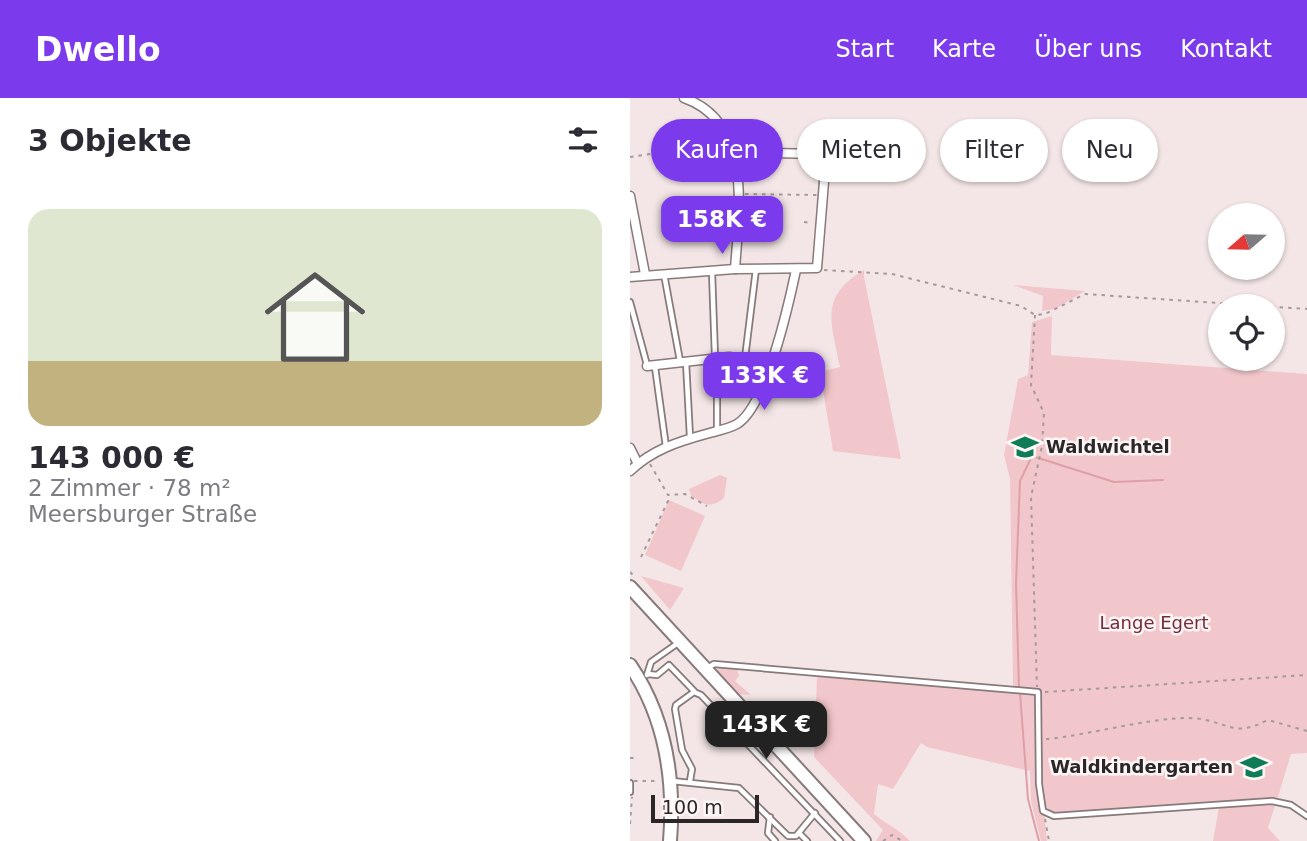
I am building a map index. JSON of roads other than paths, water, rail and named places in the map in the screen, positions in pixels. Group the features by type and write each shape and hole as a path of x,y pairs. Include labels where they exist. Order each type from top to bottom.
{"street":[{"path":"684,98 716,119"},
{"path":"630,277 735,269 817,268 826,157 817,154 783,153"},
{"path":"735,269 738,218 736,182"},
{"path":"630,196 646,274"},
{"path":"630,471 646,456 690,438 739,423 747,415 772,363 787,314 796,270"},
{"path":"651,366 716,358 745,358 772,363"},
{"path":"630,448 638,464"},
{"path":"630,587 864,841"},
{"path":"630,665 663,737 670,841"}],"lane":[{"path":"745,358 756,269"},
{"path":"712,271 717,431"},
{"path":"664,274 683,361 690,438"},
{"path":"630,302 651,366 666,447"},
{"path":"639,680 651,662 679,643"},
{"path":"705,670 715,664 1038,692 1039,784 1043,811 1054,816 1272,801 1291,805 1307,816"},
{"path":"639,680 657,675 669,665 840,841"},
{"path":"690,781 692,769 682,750 675,709 689,693 694,692"},
{"path":"747,743 761,730"},
{"path":"667,781 690,781 739,788 788,836 799,833 815,813"},
{"path":"630,783 630,792"},
{"path":"770,817 768,833 775,841"},
{"path":"799,833 807,841"}],"waterway":[{"path":"1019,688 1016,583 1020,481 1032,456 1114,482 1163,480"},
{"path":"1020,693 1028,799 1039,841"}],"place":[{"name":"Waldwichtel","path":"1025,447"},
{"name":"Waldkindergarten","path":"1254,767"}],"park label":[{"name":"Lange Egert","path":"1154,623"}]}
